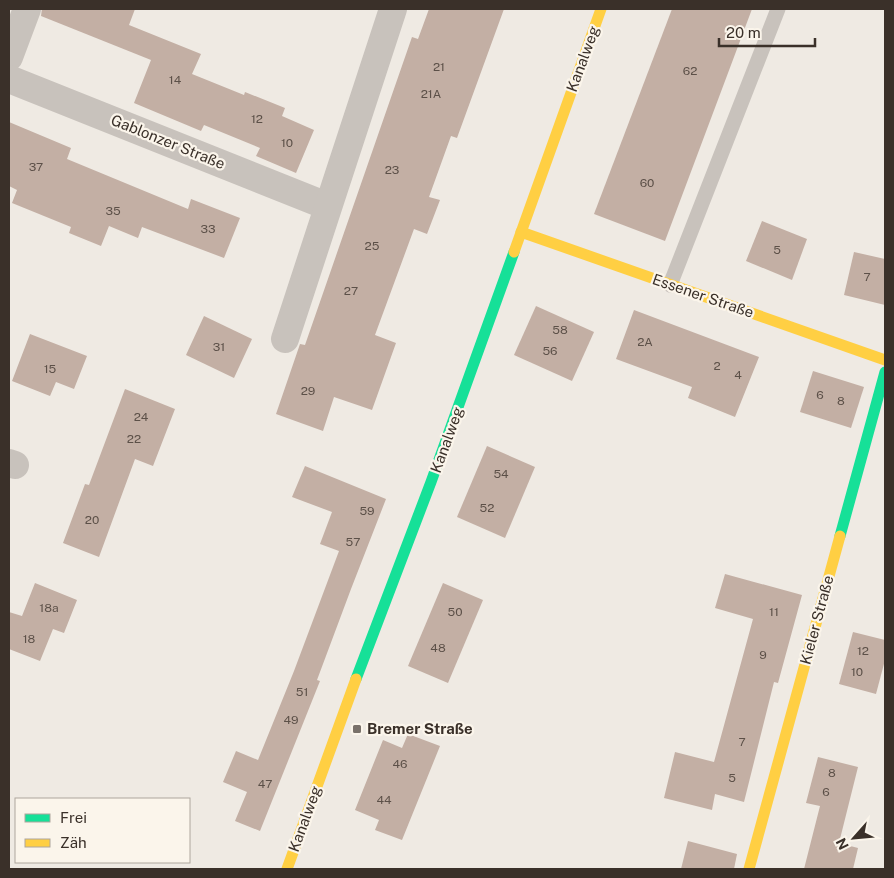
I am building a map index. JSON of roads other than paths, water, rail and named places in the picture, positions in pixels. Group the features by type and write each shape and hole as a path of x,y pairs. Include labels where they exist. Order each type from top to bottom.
{"street":[{"path":"9,57 27,9"},
{"path":"285,339 393,9"},
{"name":"Kanalweg","path":"287,869 338,726 432,482 601,9"},
{"name":"Gablonzer Straße","path":"9,79 327,206"},
{"name":"Essener Straße","path":"520,232 885,360"},
{"name":"Kieler Straße","path":"749,869 885,372"}],"lane":[{"path":"670,285 778,9"}],"place":[{"name":"Bremer Straße","path":"357,729"}]}
